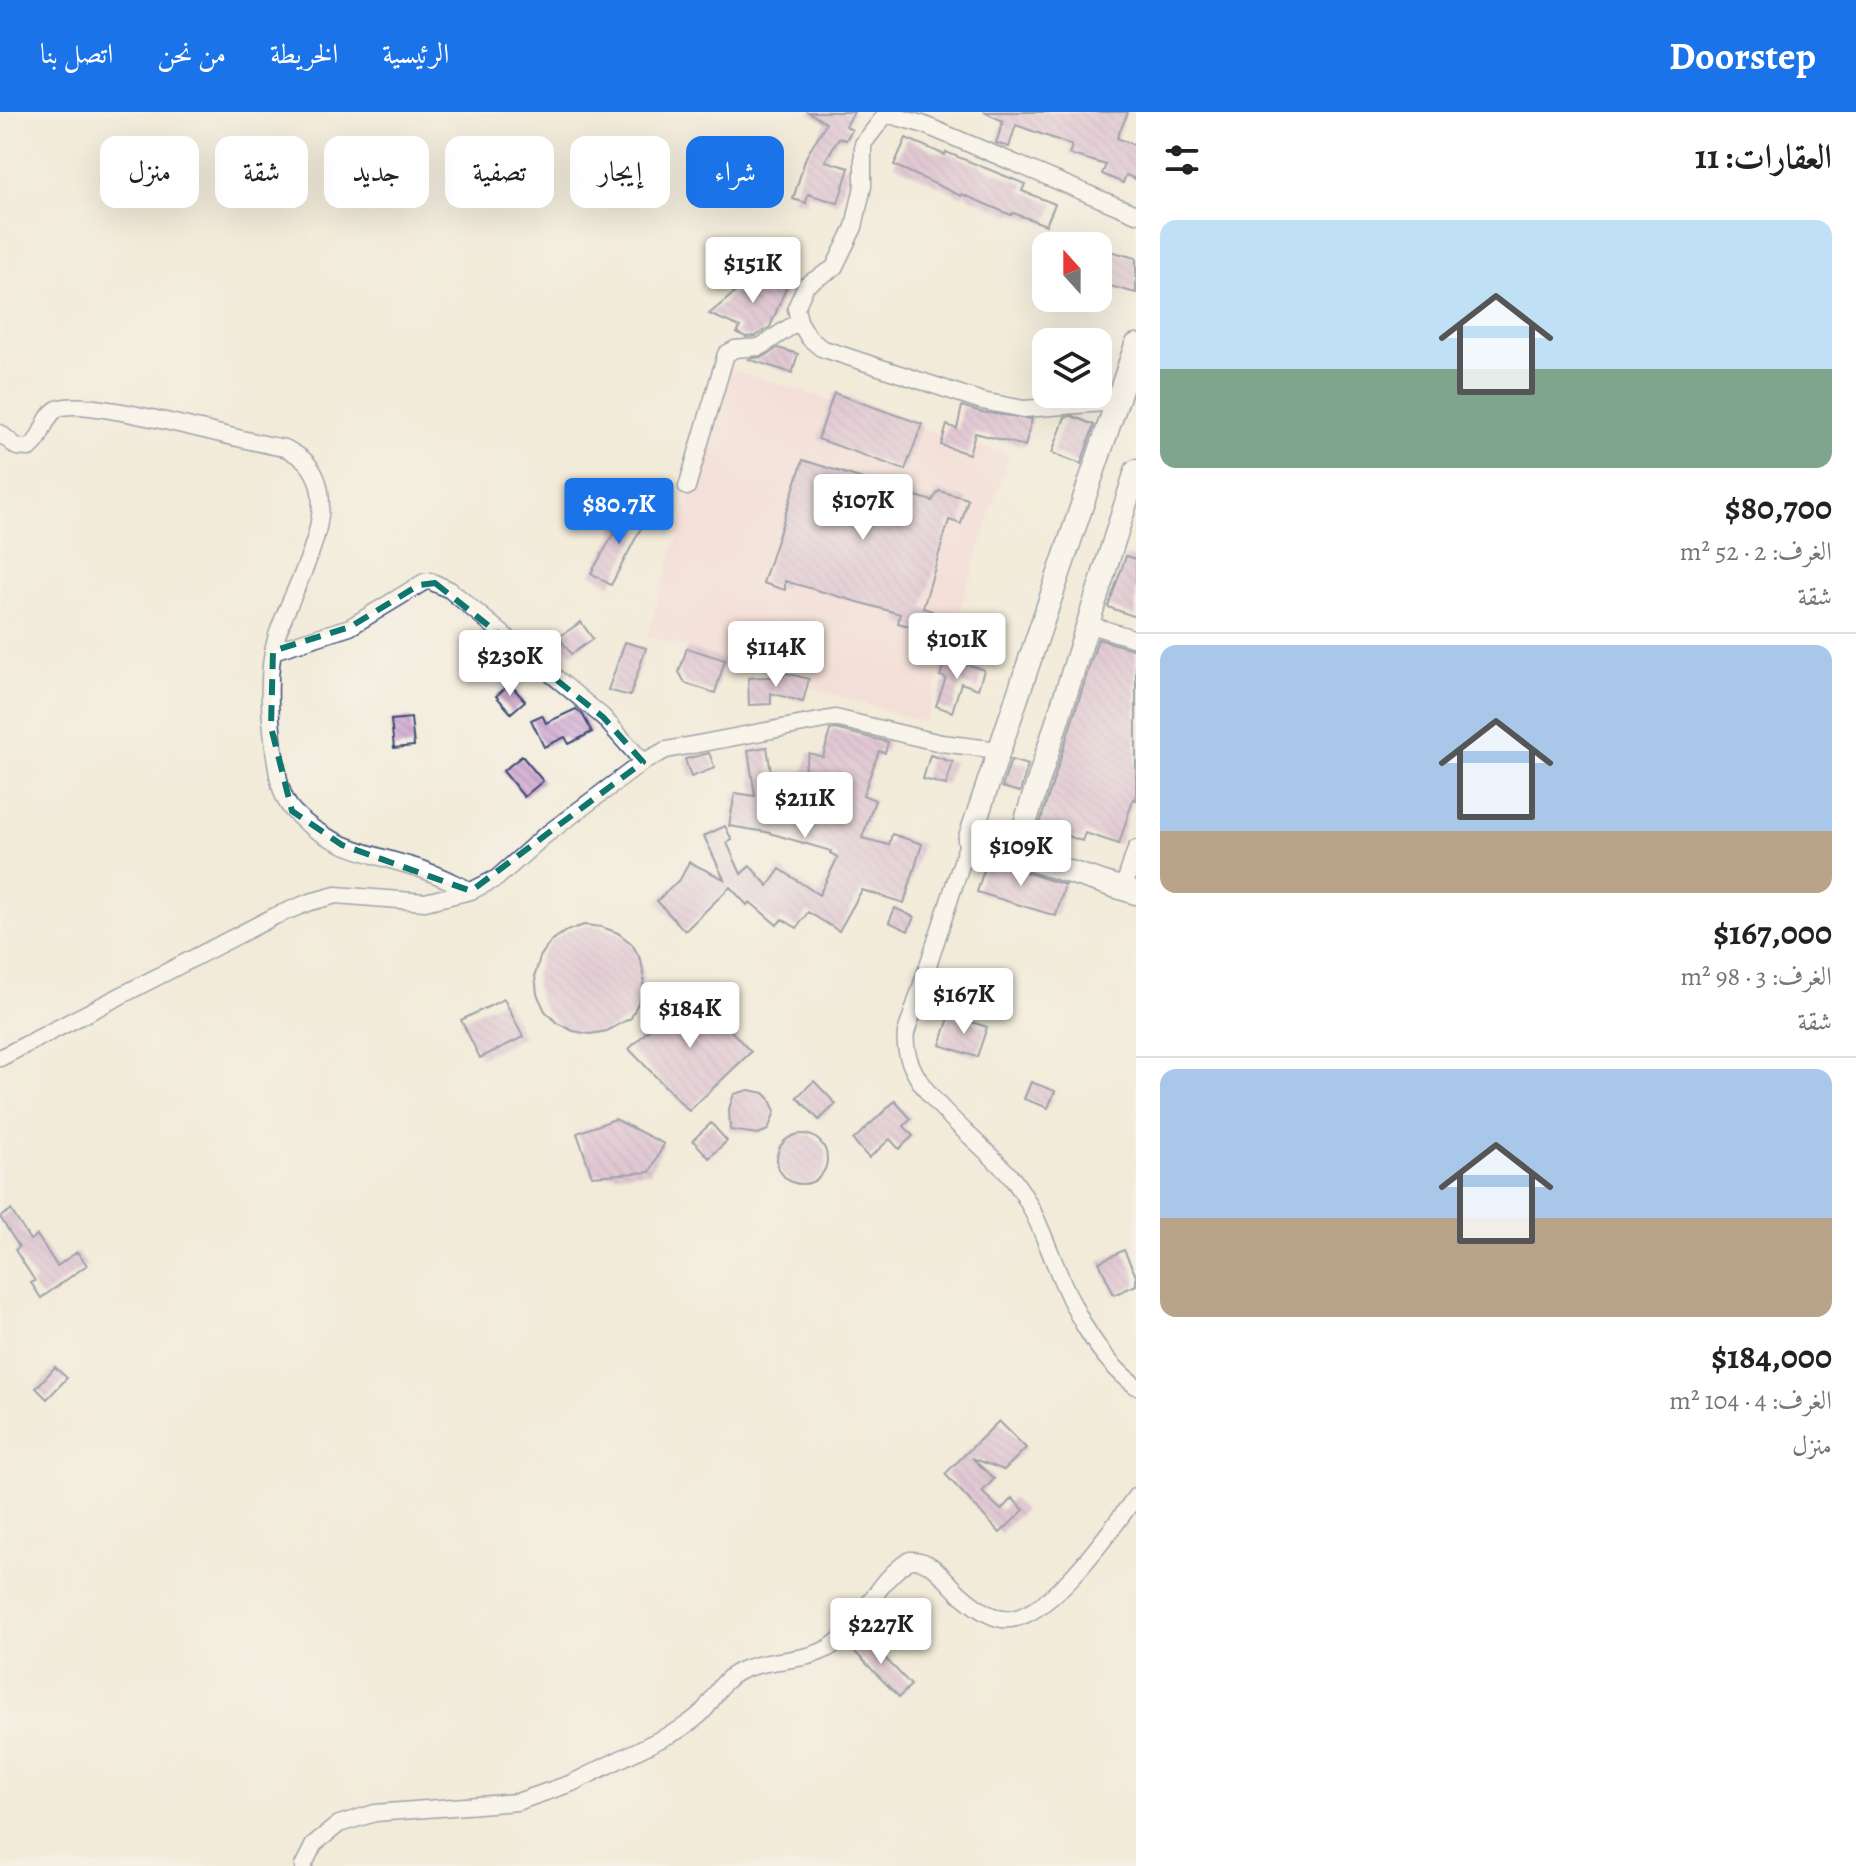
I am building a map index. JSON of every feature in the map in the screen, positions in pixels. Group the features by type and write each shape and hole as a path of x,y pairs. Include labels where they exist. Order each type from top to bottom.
{"street":[{"path":"1118,402 1024,409 982,401 821,348 809,338 799,321 796,308 806,285 834,268 854,227 863,186 863,144 886,114 922,124 1136,214"},
{"path":"687,487 726,354 735,349 760,347 799,321"},
{"path":"1136,345 906,1033 906,1057 922,1086 1023,1193 1083,1325 1118,1370 1136,1386"},
{"path":"0,433 17,447 29,448 37,443 47,421 57,409 104,409 285,448 304,460 315,475 321,491 321,512 304,574 273,651 271,727 279,778 292,811 320,833 342,845 421,870 471,891"},
{"path":"1015,855 1136,471"},
{"path":"273,651 350,627 430,581 450,590 603,717 643,762"},
{"path":"1087,624 1136,639"},
{"path":"0,1058 275,916 310,902 336,895 425,902 471,891 497,878 543,837 643,762 675,748 835,718 941,743 999,750"},
{"path":"969,840 1129,891 1136,849"},
{"path":"303,1866 314,1844 339,1824 375,1813 517,1802 572,1783 677,1731 692,1722 706,1708 717,1688 739,1672 774,1660 806,1656 836,1642 889,1577 910,1560 928,1562 966,1600 1000,1619 1034,1609 1075,1575 1136,1496"}],"highlighted area":[{"path":"435,583 603,717 643,762 471,891 342,845 292,811 271,727 273,651 350,627 419,585"}],"shaded area":[{"path":"730,369 1009,455 925,723 646,637"}],"building":[{"path":"808,112 854,112 846,126 852,130 846,140 839,138 825,161 849,168 838,203 808,194 806,203 793,199 806,157 826,123"},
{"path":"984,112 1128,112 1117,138 1136,146 1136,179 1126,175 1123,183 1102,174 1106,165 1069,154 1072,146 1016,125 1009,147 996,143 1003,121"},
{"path":"906,138 1025,184 1022,191 1055,204 1046,225 961,196 894,165"},
{"path":"1112,252 1136,258 1136,293 1112,287"},
{"path":"760,272 788,283 770,327 756,336 746,337 737,333 740,327 709,314"},
{"path":"778,348 798,354 792,373 748,359 765,356"},
{"path":"834,393 922,424 905,470 818,439"},
{"path":"962,406 980,412 1032,419 1025,446 975,433 969,454 941,445 947,425 957,429"},
{"path":"1072,416 1094,425 1081,464 1052,453 1065,417"},
{"path":"803,460 932,501 939,491 968,499 961,524 949,520 923,608 932,611 926,631 898,623 900,614 785,581 785,590 763,583"},
{"path":"634,508 648,515 611,585 591,573 615,532 612,531 621,512 632,518"},
{"path":"1126,556 1136,559 1136,617 1108,607"},
{"path":"581,622 593,639 571,654 559,637"},
{"path":"1098,639 1136,650 1136,800 1133,799 1119,844 1085,833 1082,841 1039,826"},
{"path":"625,642 646,648 630,696 608,690"},
{"path":"687,648 725,660 715,693 685,683 679,672"},
{"path":"946,657 984,670 978,689 961,683 952,712 936,706 946,678 940,676"},
{"path":"785,673 809,679 803,702 771,693 771,704 749,705 748,678 784,676"},
{"path":"510,684 525,701 511,713 496,696"},
{"path":"576,709 592,732 569,744 565,737 544,747 531,720 542,715 546,723"},
{"path":"411,718 414,746 394,748 391,720"},
{"path":"830,730 888,742 885,753 879,751 863,795 875,800 862,838 889,845 892,834 922,844 904,903 862,890 839,931 808,912 797,928 782,919 777,925 750,902 747,905 730,887 685,931 657,901 681,878 689,862 724,879 704,836 725,826 732,840 727,843 741,874 750,866 768,886 780,869 819,895 838,857 831,851 766,832 729,826 735,793 755,796 748,750 767,747 771,773 802,776 809,753 823,757"},
{"path":"709,753 715,768 691,777 685,759"},
{"path":"930,755 953,762 946,785 923,779"},
{"path":"522,756 543,781 524,797 503,771"},
{"path":"1011,760 1028,765 1020,792 1002,787"},
{"path":"987,860 1065,885 1056,916 977,892"},
{"path":"895,908 914,917 908,931 889,922"},
{"path":"584,925 618,933 632,944 641,960 644,977 642,994 631,1018 607,1031 590,1034 573,1031 557,1023 545,1011 537,994 535,975 540,957 551,941 566,931"},
{"path":"691,989 751,1052 689,1111 629,1049"},
{"path":"504,999 523,1037 480,1058 461,1020"},
{"path":"950,1015 987,1027 977,1057 940,1045"},
{"path":"814,1081 836,1104 819,1120 797,1097"},
{"path":"1031,1082 1055,1091 1048,1108 1024,1099"},
{"path":"749,1090 764,1093 775,1111 768,1130 758,1134 730,1130 729,1109 734,1094"},
{"path":"895,1101 911,1119 904,1126 913,1136 899,1149 890,1139 869,1158 853,1140"},
{"path":"615,1119 664,1144 650,1172 592,1176 577,1133"},
{"path":"711,1123 727,1141 709,1158 693,1140"},
{"path":"802,1134 820,1141 827,1159 820,1177 802,1184 784,1177 777,1159 784,1141"},
{"path":"11,1210 30,1240 37,1235 57,1266 77,1252 87,1265 41,1298 31,1283 35,1281 15,1250 19,1247 0,1217"},
{"path":"1124,1250 1136,1276 1136,1285 1114,1295 1099,1262"},
{"path":"55,1367 67,1378 47,1399 36,1388"},
{"path":"999,1421 1026,1448 1004,1470 972,1458 994,1479 982,1492 1001,1510 1012,1498 1024,1510 1000,1533 945,1474"},
{"path":"864,1636 911,1685 899,1697 851,1648"}]}
